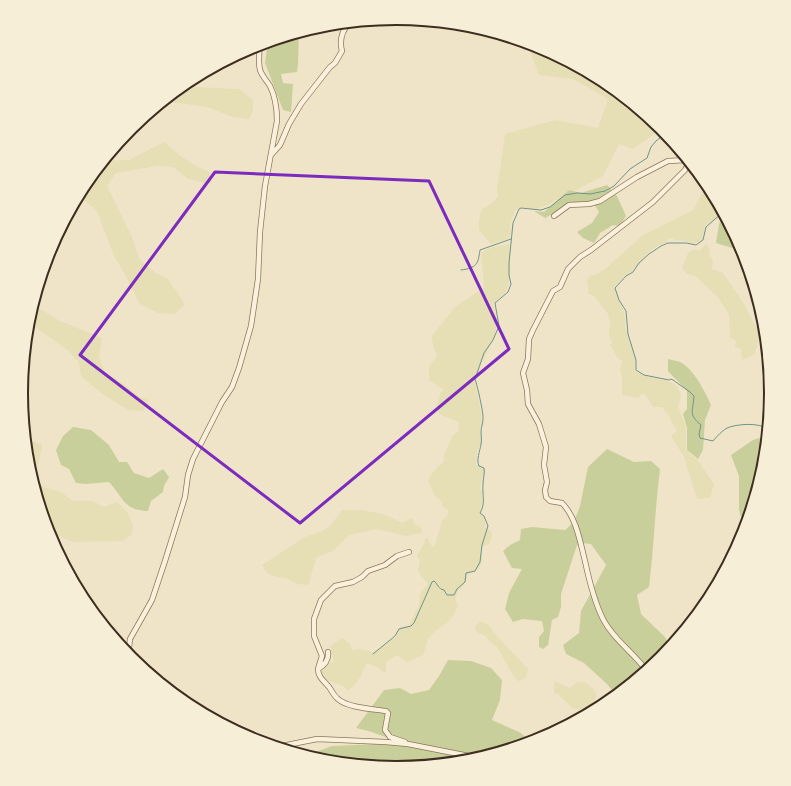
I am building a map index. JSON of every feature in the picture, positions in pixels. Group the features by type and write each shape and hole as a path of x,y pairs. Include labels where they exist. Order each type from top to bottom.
{"street":[{"path":"271,155 280,145 301,104 330,67 336,63 342,51 339,42 345,28"},
{"path":"128,646 130,639 152,600 182,507 188,475 193,459 222,402 232,387 252,326 258,279 260,232 264,194 277,121 277,113 270,86 261,71 259,64 260,51"},
{"path":"554,216 569,205 589,204 600,201 637,177 668,161 680,160"},
{"path":"642,666 610,631 603,619 594,596 583,551 572,516 562,503 550,501 546,497 545,490 547,482 544,465 546,447 539,424 528,404 527,390 523,373 528,359 529,339 553,291 560,287 568,269 580,257 653,202 686,168"},
{"path":"408,744 390,737 384,730 388,713 386,711 360,708 342,702 322,681 318,673 318,669 322,656 314,636 314,619 322,600 335,586 353,582 362,577 368,571 385,565 396,556 409,552"},
{"path":"129,647 130,639"},
{"path":"318,669 325,664 328,652"},
{"path":"289,745 316,739 408,744 463,755"}],"highlighted area":[{"path":"215,172 429,181 509,349 300,523 80,355"}],"shaded area":[{"path":"530,51 580,74 600,87 620,101 655,132 632,149 619,144 603,176 548,205 536,209 521,207 515,211 510,224 511,234 508,239 491,244 479,230 479,222 481,210 492,203 498,196 497,189 505,134 555,120 598,128 608,99 573,79 539,75"},
{"path":"193,86 196,87 239,89 253,100 253,111 249,119 232,117 208,107 170,102"},
{"path":"164,142 194,165 209,172 212,183 204,183 187,178 173,167 157,166 116,173 107,186 132,237 140,260 156,273 167,278 185,304 175,314 158,313 139,303 125,274 114,256 97,211 83,199 111,161 129,160"},
{"path":"703,192 718,217 705,226 702,241 694,244 681,240 676,241 672,238 668,239 667,242 652,249 633,270 614,287 624,312 625,327 636,359 635,371 649,377 669,381 678,387 681,397 678,406 686,428 686,450 698,461 714,484 710,498 699,499 696,496 684,457 671,436 677,431 669,416 662,407 653,407 645,395 642,394 638,398 622,395 622,378 620,370 622,361 617,357 610,345 612,342 609,335 610,323 608,314 594,296 589,294 587,281 590,276 604,270 643,235 693,210"},
{"path":"509,244 509,284 505,293 493,304 497,320 495,336 481,364 475,382 482,418 480,430 481,441 477,452 476,465 483,467 484,470 480,489 482,492 482,503 480,514 484,517 486,528 491,531 492,536 489,544 482,547 482,562 478,569 474,573 468,574 465,583 458,591 455,600 458,605 454,614 447,623 438,629 428,639 423,655 407,662 397,655 386,662 386,672 383,672 379,668 367,663 357,683 348,691 343,686 322,678 319,672 327,664 334,662 330,646 342,638 350,644 352,650 360,649 370,651 372,653 395,638 400,627 409,625 418,607 421,592 428,584 418,570 420,559 417,555 425,542 424,539 428,538 432,547 435,545 442,521 447,516 449,511 442,506 442,502 435,496 428,480 436,468 444,462 444,455 453,435 459,431 458,422 439,414 437,405 440,394 444,390 429,380 429,367 437,356 433,346 432,336 454,308 484,287 481,253 492,247"},
{"path":"706,244 710,249 709,255 713,261 712,269 723,273 743,302 757,328 759,340 754,355 742,360 741,349 735,347 736,340 730,338 729,315 718,297 695,276 687,274 682,268 688,253 692,250 700,250"},
{"path":"38,308 60,321 102,338 99,357 105,372 129,388 139,397 149,399 144,411 128,410 100,392 81,376 79,362 66,349 34,326"},
{"path":"31,440 42,445 36,470"},
{"path":"38,479 43,487 61,492 73,501 93,501 104,507 117,502 127,512 133,525 132,534 123,541 73,542 56,535 47,511"},
{"path":"342,510 361,510 383,514 402,523 412,518 415,525 419,526 422,530 421,533 406,536 377,529 349,535 333,551 317,557 309,585 297,584 286,578 268,574 262,565 305,537 322,531 330,526"},
{"path":"480,622 490,626 494,633 528,669 526,678 518,681 514,677 497,647 489,641 486,636 478,633 474,627"},
{"path":"554,681 570,688 578,682 585,682 594,689 597,696 590,705 582,710 572,708 558,694 554,693"}],"green space":[{"path":"299,38 297,72 281,74 283,83 293,84 291,112 283,110 265,63 267,49"},
{"path":"607,185 617,196 626,216 620,226 613,225 600,233 594,243 583,238 577,232 592,223 599,212 592,201 568,207 545,218 534,211 544,212 569,190 581,193"},
{"path":"720,220 733,248 716,243"},
{"path":"668,359 680,362 690,370 711,405 705,420 703,450 698,459 687,450 687,428 683,414 687,409 687,391 668,371"},
{"path":"73,427 91,430 109,445 119,462 127,462 134,473 149,478 163,469 169,477 164,486 163,492 151,501 148,511 129,506 109,482 86,484 76,483 69,469 61,465 56,450 63,436"},
{"path":"760,438 751,488 741,518 739,510 739,476 731,455 753,440"},
{"path":"607,449 634,462 651,461 660,469 649,587 637,595 641,614 665,637 667,641 638,670 612,690 584,663 566,654 563,645 579,633 581,611 606,565 591,544 582,543 577,545 561,594 561,607 558,617 552,620 548,645 543,649 539,647 539,637 544,631 542,621 523,619 513,622 505,609 509,593 522,569 512,568 503,551 510,545 520,540 521,529 532,527 565,530 574,522 580,506 588,467"},
{"path":"448,660 471,661 491,668 502,680 500,700 492,720 521,733 525,737 467,754 420,760 371,760 347,758 316,752 332,746 401,743 372,732 356,728 384,690 400,688 411,694 429,690"}],"waterway":[{"path":"373,654 395,636 399,629 411,626 414,623 432,582 434,581 439,588 444,590 447,595 454,595 457,589 465,582 466,573 475,571 480,562 482,545 488,526 484,516 480,513 483,502 484,468 479,466 478,455 481,442 483,416 475,379 484,353 493,340 499,326 495,303 508,292 511,284 509,263 513,223 519,209 541,210 550,207 565,195 577,193 590,194 605,191 614,186 630,169 647,158 651,147 660,138"},
{"path":"718,216 706,227 703,240 696,245 686,243 668,243 661,246 639,263 633,272 626,276 615,288 619,300 626,311 628,334 636,360 636,370 644,375 669,380 671,379 694,396 692,412 694,418 701,425 699,434 700,438 713,441 727,428 742,425 762,426"},
{"path":"461,270 470,268 476,264 480,250 511,239"}]}
